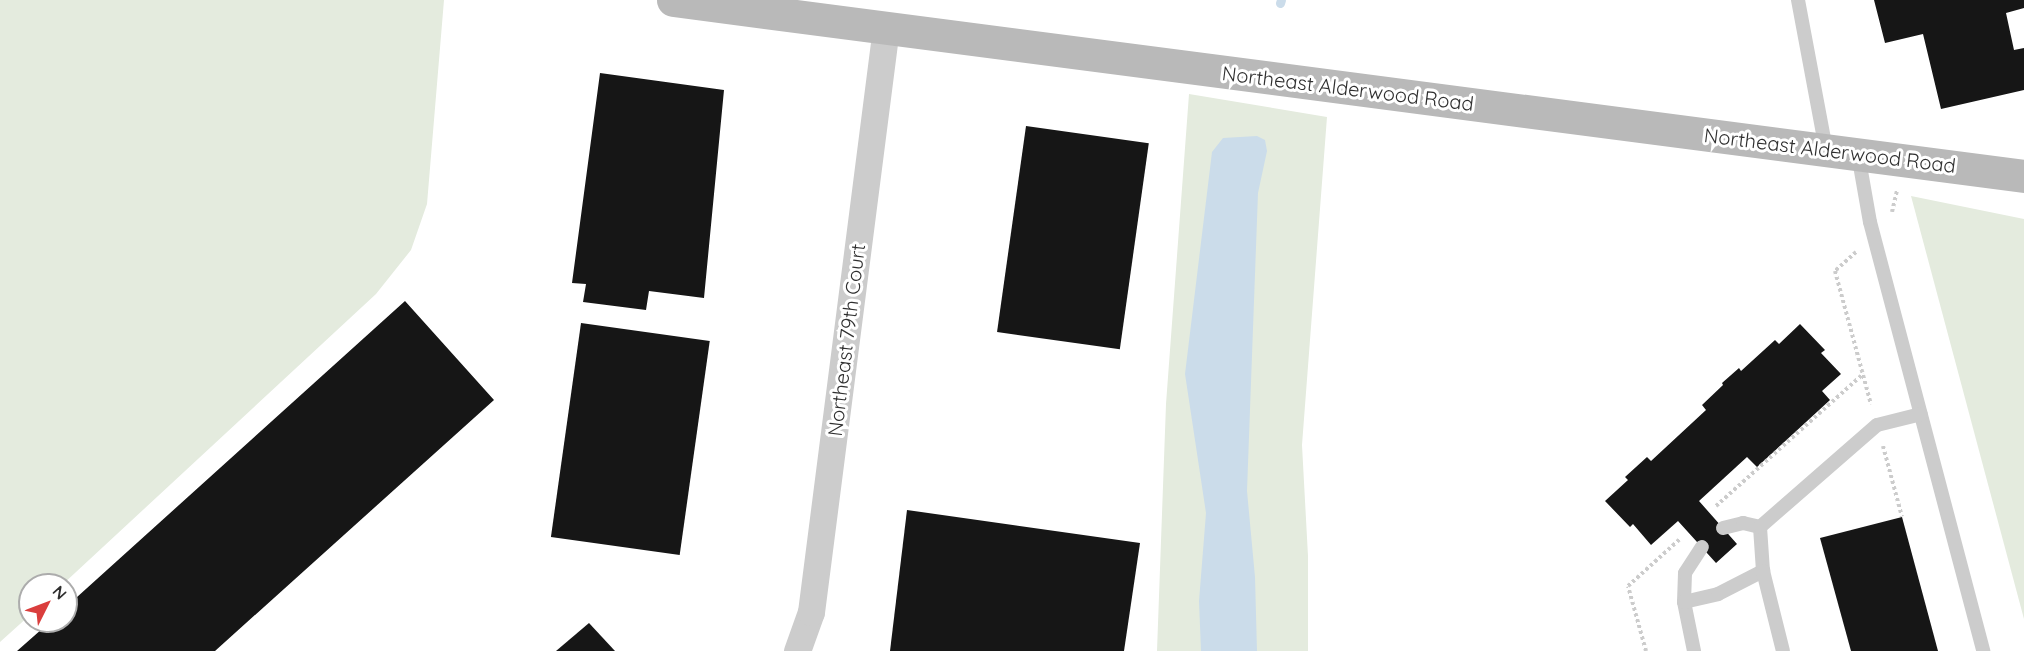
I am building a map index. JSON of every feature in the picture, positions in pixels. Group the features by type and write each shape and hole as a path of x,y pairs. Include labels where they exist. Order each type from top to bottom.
{"main road":[{"name":"Northeast Alderwood Road","path":"673,0 2024,176"}],"street":[{"name":"Northeast 79th Court","path":"797,651 811,612 886,27"}],"lane":[{"path":"1798,0 1842,152 1874,236 1983,651"},
{"path":"1760,527 1877,425 1921,414"},
{"path":"1723,528 1743,523 1760,527"},
{"path":"1760,527 1762,572 1784,651"},
{"path":"1694,651 1684,602 1685,573 1702,547"},
{"path":"1684,602 1718,594 1762,572"}],"path":[{"path":"1902,517 1835,271 1889,222 1904,160"}],"shaded area":[{"path":"0,0 444,0 427,204 411,250 376,294 75,573 18,573 18,626 0,642"},
{"path":"1189,94 1327,117 1302,445 1308,556 1308,651 1157,651 1166,404"},
{"path":"1911,196 2024,219 2024,619"}],"water":[{"path":"1257,136 1265,140 1267,151 1258,193 1247,491 1255,577 1257,651 1201,651 1199,601 1206,513 1185,374 1212,152 1223,138"}],"building":[{"path":"1874,0 2024,0 2024,8 2006,13 2014,50 2024,48 2024,90 1941,109 1923,34 1885,43"},
{"path":"600,73 724,90 704,298 649,291 646,310 583,302 586,284 572,283"},
{"path":"1026,126 1149,143 1120,349 997,332"},
{"path":"405,301 494,400 215,651 17,651 37,633 78,633 78,596"},
{"path":"581,323 710,341 680,555 551,537"},
{"path":"1800,324 1825,350 1821,353 1841,374 1822,391 1830,400 1757,467 1747,457 1699,501 1737,544 1716,563 1678,521 1651,545 1633,524 1630,527 1605,501 1628,480 1625,477 1647,457 1651,461 1706,410 1702,405 1723,385 1722,383 1739,368 1741,371 1775,340 1779,344"},
{"path":"907,510 1140,543 1124,651 890,651"},
{"path":"1902,517 1938,651 1851,651 1820,538"},
{"path":"589,623 615,651 556,651"}]}
